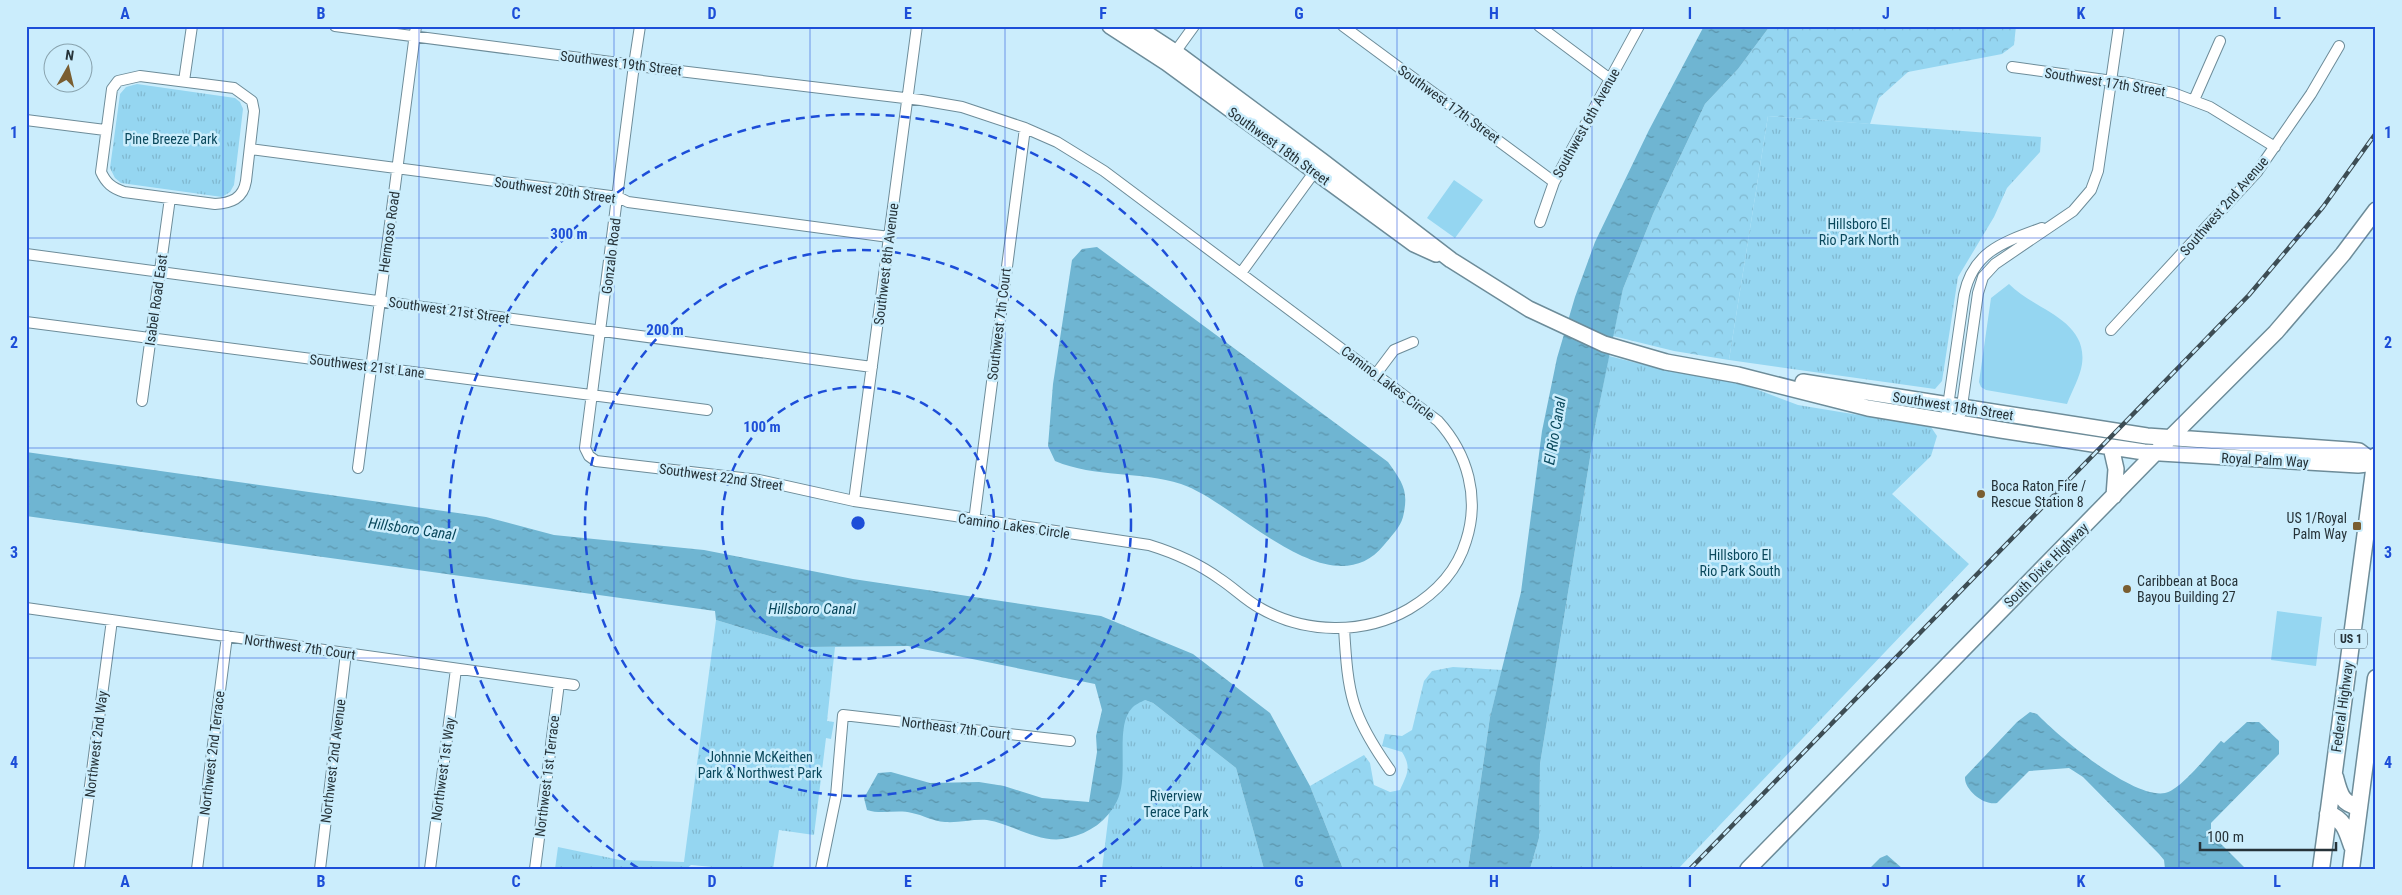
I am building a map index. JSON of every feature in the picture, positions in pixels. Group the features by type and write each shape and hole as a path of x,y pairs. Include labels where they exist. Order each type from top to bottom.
{"main road":[{"name":"Southwest 18th Street","path":"1110,26 1171,58"},
{"name":"Southwest 18th Street","path":"1135,26 1171,58 1318,166 1451,260 1552,322 1604,344 1632,354 1666,362 1738,375 1784,380 2111,447 2156,453"},
{"name":"South Dixie Highway","path":"1748,869 2276,332 2343,254 2376,210"},
{"name":"Southwest 18th Street","path":"1954,414 2169,439"},
{"name":"Royal Palm Way","path":"2169,439 2350,450 2359,451 2375,461"},
{"path":"2111,447 2116,468 2114,496"},
{"name":"Royal Palm Way","path":"2156,453 2358,465 2375,461"},
{"name":"Federal Highway","path":"2321,869 2375,461"},
{"path":"2351,869 2376,678"},
{"path":"2334,770 2340,796 2351,805 2359,807"},
{"path":"2328,814 2340,820 2347,828 2354,852"}],"street":[{"path":"184,81 192,26"},
{"name":"Southwest 19th Street","path":"335,26 415,31 634,65 908,98"},
{"name":"Gonzalo Road","path":"589,456 586,448 592,396 640,26"},
{"name":"Southwest 8th Avenue","path":"854,501 917,26"},
{"path":"1171,58 1194,26"},
{"name":"Southwest 17th Street","path":"1344,26 1554,182"},
{"path":"1539,26 1610,79"},
{"name":"Southwest 6th Avenue","path":"1540,222 1554,182 1639,26"},
{"path":"1954,414 1978,293 1983,277 1995,264 2073,211 2091,190 2098,171 2119,26"},
{"name":"Hermoso Road","path":"358,468 415,31"},
{"path":"2194,100 2220,42"},
{"name":"Southwest 2nd Avenue","path":"2111,330 2242,190 2275,147 2339,46"},
{"name":"Southwest 17th Street","path":"2012,67 2155,88 2194,100 2275,147"},
{"path":"140,76 184,81 234,88 244,93 252,101 254,111 244,190 238,198 229,203 215,204 124,192 113,188 104,180 101,172 105,130 112,89 118,81 140,76"},
{"name":"Camino Lakes Circle","path":"854,501 974,521 1149,545 1168,551 1205,568 1244,598 1276,616 1310,626 1344,628 1388,619 1428,597 1454,567 1467,540 1471,521 1470,482 1465,463 1453,439 1431,414 1104,171 1057,142 1025,128 962,107 908,98"},
{"path":"26,120 105,130"},
{"name":"Southwest 7th Court","path":"974,521 1025,128"},
{"name":"Southwest 20th Street","path":"250,149 618,197 628,202 889,238"},
{"path":"1241,273 1318,166"},
{"name":"Isabel Road East","path":"142,401 170,198"},
{"path":"1954,414 1967,280 1973,268 1987,253 2013,239 2052,224"},
{"path":"2013,239 2020,248"},
{"path":"1987,253 1995,264"},
{"name":"Southwest 21st Street","path":"26,254 872,367"},
{"name":"Southwest 21st Lane","path":"26,322 707,410"},
{"path":"1376,374 1394,350 1413,342"},
{"name":"Southwest 22nd Street","path":"589,456 596,461 758,480 854,501"},
{"name":"Northwest 7th Court","path":"26,608 574,685"},
{"name":"Northwest 2nd Way","path":"79,869 112,620"},
{"path":"1344,628 1347,678 1355,712 1371,743 1390,770"},
{"name":"Northwest 2nd Terrace","path":"198,869 227,636"},
{"name":"Northwest 2nd Avenue","path":"320,869 346,653"},
{"name":"Northwest 1st Way","path":"430,869 456,669"},
{"name":"Northwest 1st Terrace","path":"535,869 559,683"},
{"name":"Northeast 7th Court","path":"821,869 836,796 843,715 1070,741"}],"green space":[{"path":"1770,26 2016,26 2014,45 2002,54 1908,72 1879,98 1870,124 1768,116 1729,360 1674,351 1613,336 1623,289 1653,214 1705,104 1738,69"},
{"name":"Pine Breeze Park","path":"137,84 235,98 240,102 243,109 234,185 230,192 222,197 121,183 115,178 110,168 120,94 126,87"},
{"name":"Hillsboro El Rio Park North","path":"1768,116 2041,137 2040,152 2007,188 1994,217 1958,277 1942,381 1935,389 1729,360"},
{"path":"1454,180 1483,200 1455,238 1427,218"},
{"path":"2009,284 2057,317 2077,336 2082,349 2082,364 2078,379 2067,404 1986,390 1981,387 1979,382 1991,298"},
{"name":"Hillsboro El Rio Park South","path":"1609,356 1661,369 1740,383 1798,405 1931,427 1937,436 1931,456 1892,494 1969,564 1678,869 1530,869 1539,838 1540,764 1596,421"},
{"path":"2277,611 2322,617 2316,666 2271,660"},
{"name":"Johnnie McKeithen Park & Northwest Park","path":"716,620 806,647 835,647 827,721 834,722 831,739 826,738 814,835 779,830 773,869 735,869 691,865 686,869 555,869 558,847 620,860 684,862"},
{"path":"1453,667 1502,670 1490,717 1468,869 1343,869 1310,786 1364,755 1370,763 1374,785 1390,792 1400,790 1408,767 1407,762 1402,752 1382,746 1385,734 1402,736 1412,730 1424,681 1432,671"},
{"name":"Riverview Terace Park","path":"1124,692 1153,703 1236,768 1264,869 1102,869"}],"water":[{"name":"El Rio Canal","path":"1704,26 1770,26 1738,69 1705,104 1653,214 1623,289 1596,421 1540,764 1539,838 1530,869 1468,869 1490,717 1521,592 1542,431 1557,358 1575,297 1595,242 1649,130"},
{"path":"1097,247 1388,462 1401,482 1405,494 1405,508 1402,521 1384,545 1362,562 1337,566 1311,559 1283,546 1203,494 1181,484 1150,477 1086,470 1055,461 1048,446 1053,384 1072,260 1082,249"},
{"name":"Hillsboro Canal","path":"26,452 486,517 554,535 704,550 853,579 1101,616 1193,654 1270,713 1310,786 1343,869 1264,869 1236,768 1153,703 1145,700 1133,707 1127,716 1123,739 1121,790 1117,801 1103,820 1084,833 1068,838 1047,839 987,820 945,822 906,812 867,810 864,798 878,773 891,772 930,783 979,782 1004,786 1042,798 1089,802 1097,752 1096,736 1102,710 1095,684 908,646 806,647 716,620 715,611 26,516"},
{"path":"2030,712 2037,714 2079,751 2116,777 2151,792 2165,793 2186,779 2221,741 2224,743 2247,722 2259,722 2279,741 2279,754 2211,823 2211,834 2246,869 2165,869 2164,860 2159,854 2083,777 2069,768 2029,771 1997,803 1981,800 1968,787 1965,777 2017,722"},
{"path":"1887,855 1903,869 1869,869 1880,858"}],"railway":[{"path":"1690,869 2249,295 2323,207 2376,133"}],"place":[{"name":"Boca Raton Fire / Rescue Station 8","path":"1981,494"},
{"name":"US 1/Royal Palm Way","path":"2357,526"},
{"name":"Caribbean at Boca Bayou Building 27","path":"2127,589"}]}
